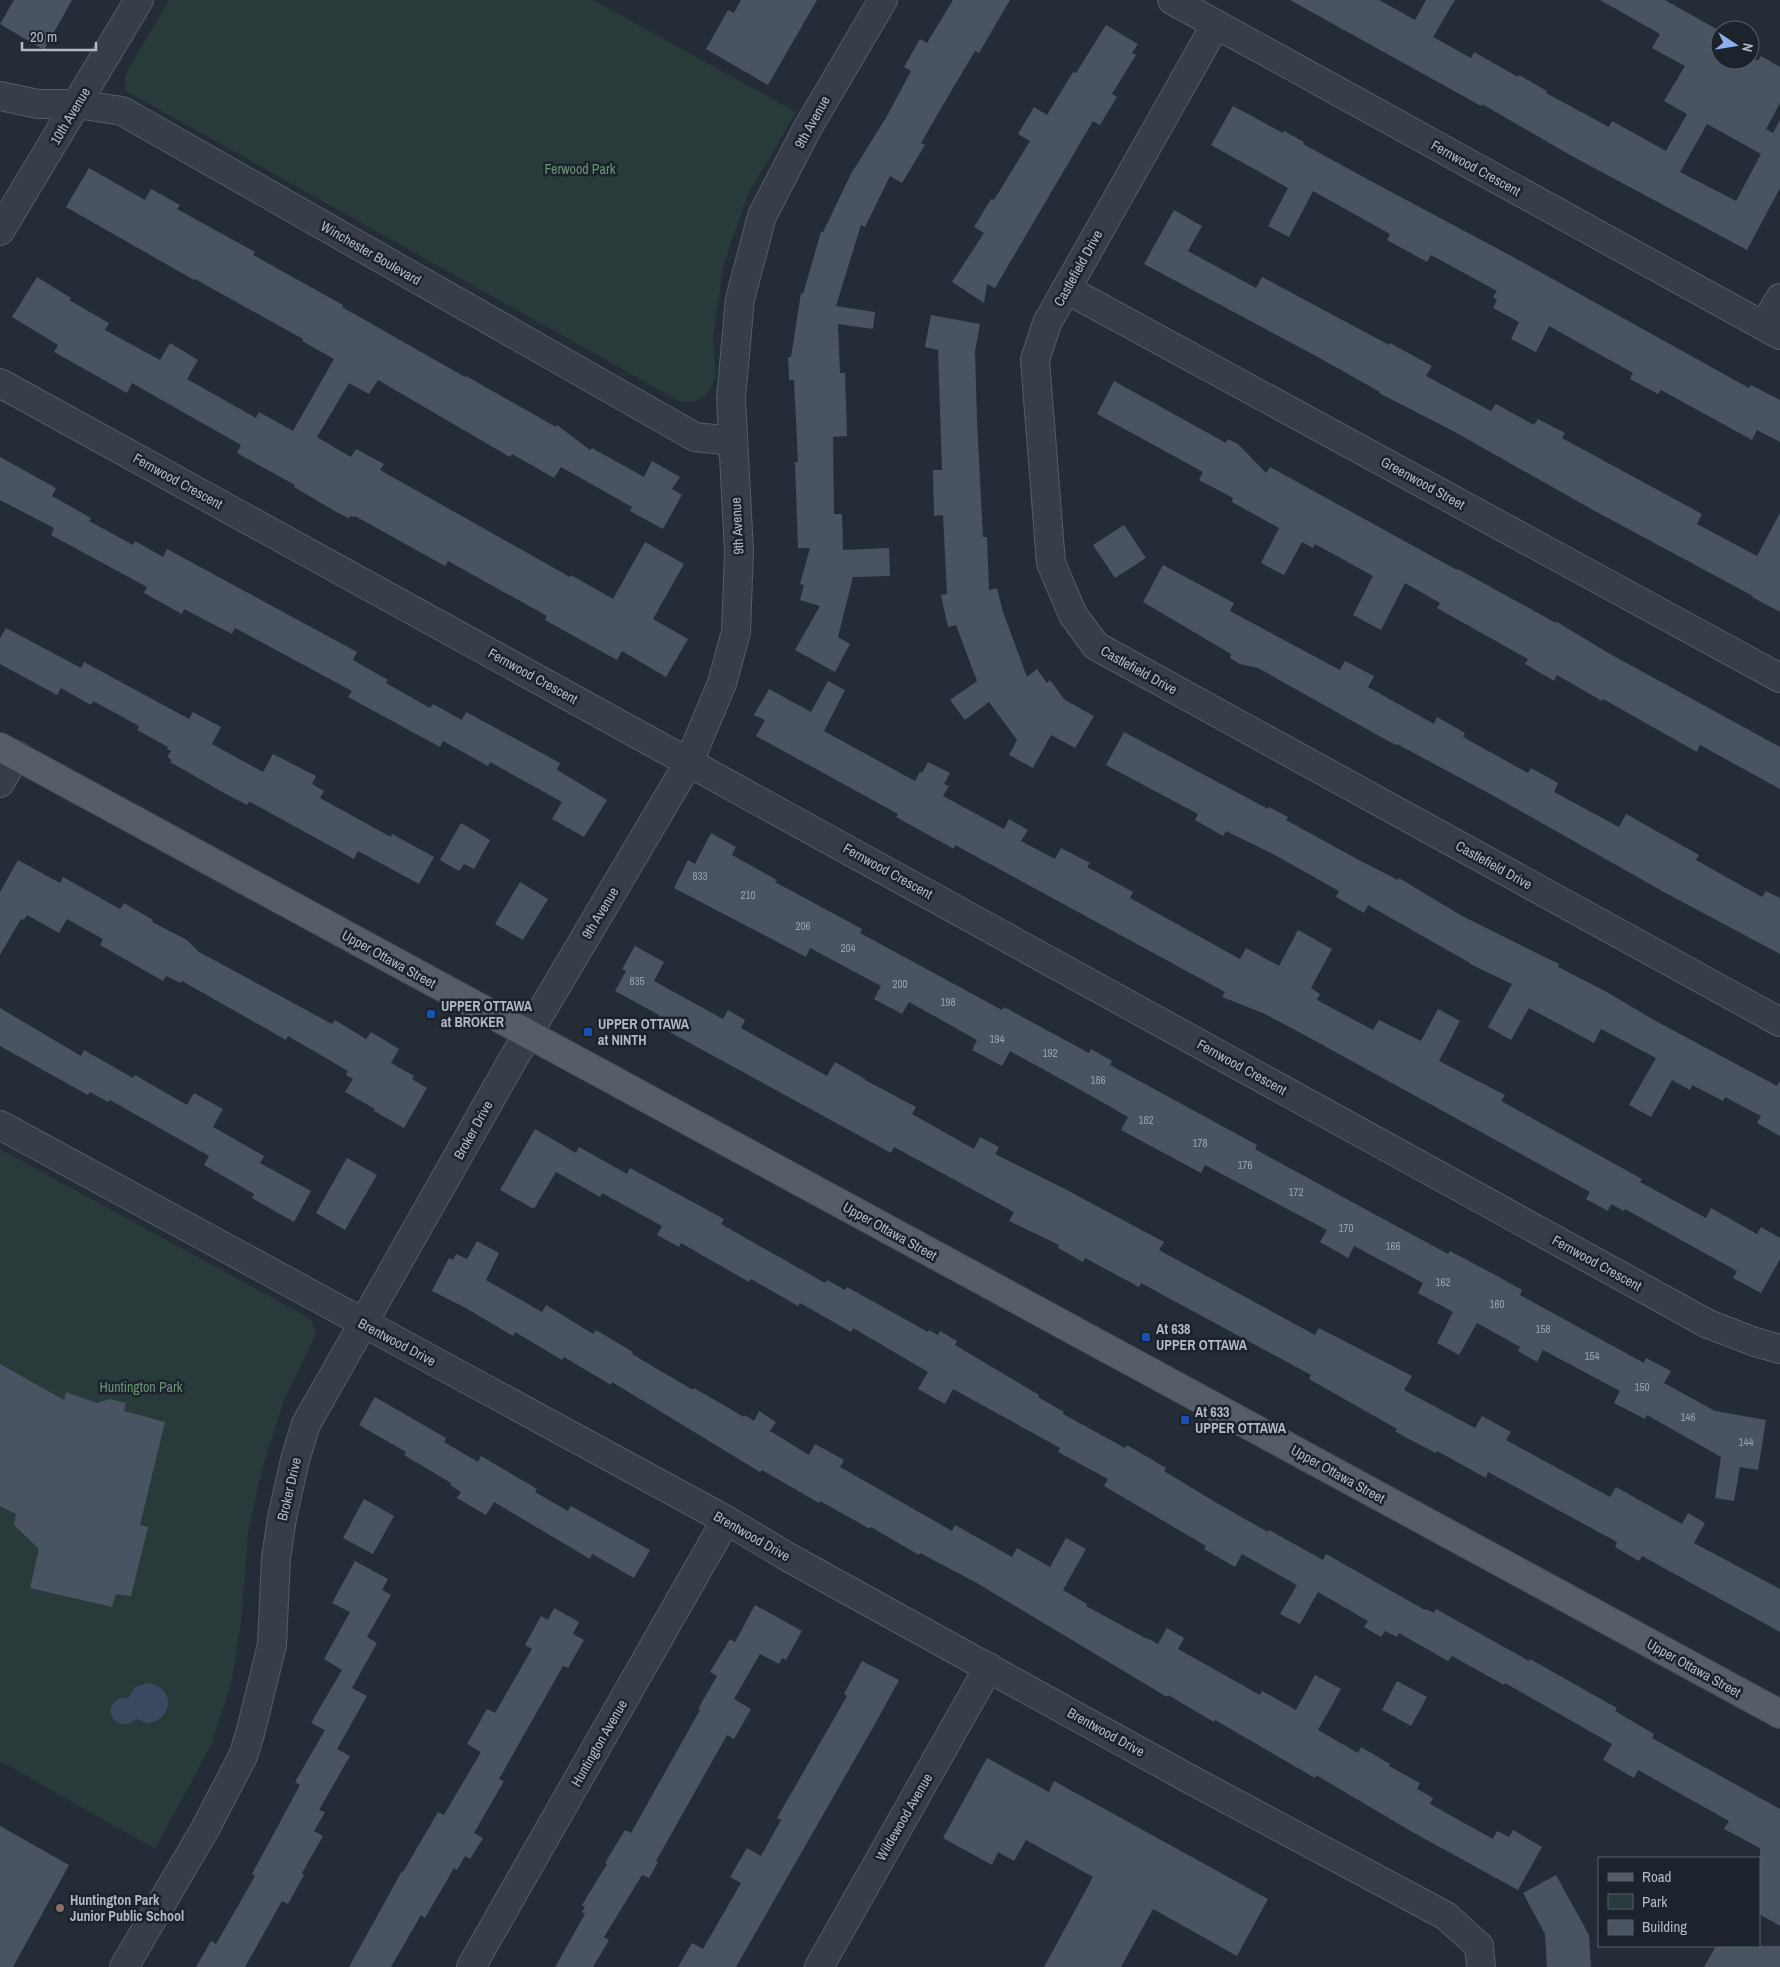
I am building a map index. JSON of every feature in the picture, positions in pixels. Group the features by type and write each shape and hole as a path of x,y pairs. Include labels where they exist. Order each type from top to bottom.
{"main road":[{"name":"Upper Ottawa Street","path":"9,752 1780,1714"}],"street":[{"name":"10th Avenue","path":"0,232 139,0"},
{"name":"9th Avenue","path":"528,1034 689,762 722,683 736,632 739,551 731,398 740,299 762,216 806,129 883,0"},
{"name":"Fernwood Crescent","path":"1172,0 1772,331"},
{"name":"Castlefield Drive","path":"1216,24 1047,323 1035,360 1051,563 1073,615 1096,646 1780,1022"},
{"name":"Winchester Boulevard","path":"0,96 38,104 77,104 122,111 696,437 732,441"},
{"name":"Greenwood Street","path":"1066,289 1780,678"},
{"path":"1772,331 1780,298"},
{"name":"Fernwood Crescent","path":"0,384 1708,1324 1755,1342 1780,1349"},
{"path":"0,783 9,767 9,752"},
{"name":"Broker Drive","path":"124,1967 205,1828 243,1756 256,1713 272,1645 277,1550 295,1460 306,1424 528,1034"},
{"name":"Brentwood Drive","path":"0,1124 726,1520 786,1556 1184,1776 1446,1916 1480,1946 1481,1967"},
{"name":"Huntington Avenue","path":"471,1967 726,1520"},
{"name":"Wildewood Avenue","path":"818,1967 989,1667"}],"green space":[{"name":"Ferwood Park","path":"169,0 593,0 796,112 748,194 724,263 713,335 716,377 707,394 696,401 681,402 126,91 125,75"},
{"name":"Huntington Park","path":"0,1149 311,1319 316,1334 284,1400 261,1473 248,1533 241,1622 231,1683 211,1745 155,1849 0,1761"}],"water":[{"path":"148,1683 163,1690 167,1696 167,1710 163,1716 148,1723 136,1719 127,1724 116,1721 110,1709 113,1703 122,1698 128,1698 135,1687"}],"building":[{"path":"14,0 72,0 44,50 0,24"},
{"path":"741,0 817,0 768,85 706,49 728,10 734,13"},
{"path":"953,0 1010,0 979,53 975,51 940,110 921,143 925,145 902,183 890,176 865,227 861,225 836,306 875,312 873,329 838,324 840,373 845,373 847,436 833,437 834,514 842,514 843,550 889,548 890,576 853,577 838,637 850,644 835,672 795,650 820,606 800,600 804,585 800,584 810,548 798,548 795,462 798,462 794,380 789,380 788,357 791,357 801,293 803,294 821,232 823,232 851,174 887,116 911,71 904,67 920,39 927,43"},
{"path":"1290,0 1379,0 1415,20 1426,0 1455,0 1433,37 1471,58 1474,52 1518,77 1519,75 1547,91 1546,93 1609,127 1612,121 1666,151 1687,114 1664,101 1685,66 1652,48 1660,34 1600,0 1665,0 1710,25 1710,70 1760,70 1761,56 1780,67 1780,103 1766,129 1773,133 1780,120 1780,188 1747,250 1570,155 1482,104 1481,106","holes":["1707,124 1761,154 1736,201 1680,172"]},
{"path":"1106,25 1138,44 1132,53 1136,55 1112,94 1117,97 1100,125 1093,121 995,288 987,284 984,303 952,282 984,233 974,227 991,199 994,200 1030,141 1018,134 1034,107 1047,115 1073,72 1076,73"},
{"path":"1233,106 1283,133 1284,131 1304,142 1303,144 1515,258 1749,388 1751,385 1780,400 1780,442 1757,430 1752,440 1661,390 1658,394 1630,379 1633,373 1549,326 1536,352 1511,339 1519,322 1493,308 1497,300 1493,297 1497,291 1431,255 1427,262 1387,240 1390,234 1313,191 1289,237 1268,226 1288,188 1211,145"},
{"path":"89,168 145,200 151,189 180,205 177,209 255,252 253,255 343,305 342,307 465,377 556,427 557,425 590,450 592,448 644,477 652,461 680,477 672,489 682,495 663,529 630,511 632,507 561,467 554,478 512,454 510,457 378,380 369,394 349,383 317,437 351,457 356,449 384,464 380,470 570,577 571,575 613,599 645,542 684,564 653,619 688,639 666,677 622,651 617,660 545,620 547,616 448,561 445,566 355,516 349,518 338,513 294,487 295,485 237,453 241,445 132,383 127,393 54,352 58,345 12,317 37,277 71,298 69,300 109,323 105,330 160,360 170,343 198,360 187,379 256,418 259,412 293,431 334,359 302,341 303,339 66,207"},
{"path":"1174,210 1202,226 1188,251 1256,288 1262,277 1389,345 1390,343 1432,366 1426,376 1491,411 1496,404 1534,425 1538,419 1565,433 1562,438 1702,514 1697,524 1757,556 1780,513 1780,612 1455,432 1379,393 1316,356 1144,264"},
{"path":"931,315 980,324 975,351 977,422 983,537 987,537 989,590 997,588 1003,612 1027,677 1037,669 1047,683 1050,680 1065,700 1094,716 1075,748 1051,735 1033,768 1009,755 1017,740 989,702 965,720 950,700 977,681 956,625 948,627 941,595 947,594 943,515 934,516 933,470 942,470 938,350 925,347"},
{"path":"1114,381 1226,443 1228,439 1238,444 1266,473 1270,467 1457,570 1557,622 1610,654 1780,747 1780,789 1700,745 1697,752 1557,675 1554,681 1525,664 1528,659 1437,608 1440,603 1405,583 1381,630 1353,615 1373,576 1315,544 1313,548 1302,542 1284,575 1261,563 1279,528 1232,502 1233,498 1199,480 1203,472 1097,414"},
{"path":"0,457 56,488 52,496 91,518 89,521 133,545 135,541 163,557 167,549 357,652 353,660 388,680 386,683 430,708 433,704 462,720 466,712 560,763 557,770 607,800 584,837 552,819 562,802 490,762 488,766 443,741 440,747 348,697 352,691 235,628 232,634 184,609 182,614 144,593 147,587 51,535 54,528 0,500"},
{"path":"1124,525 1146,558 1115,578 1093,545"},
{"path":"1163,565 1234,603 1230,611 1340,670 1345,661 1374,676 1368,687 1434,724 1437,717 1465,733 1463,737 1528,773 1531,768 1558,783 1554,792 1619,827 1626,814 1699,855 1696,860 1762,897 1766,891 1780,898 1780,954 1258,668 1240,664 1230,658 1231,654 1143,602"},
{"path":"6,628 81,668 84,662 189,719 193,712 221,727 212,744 263,772 273,754 316,776 312,784 324,791 320,798 391,837 392,834 434,857 419,884 358,851 354,859 254,804 249,802 247,805 224,793 170,762 172,760 167,757 171,751 167,749 168,747 137,730 139,726 93,701 91,705 61,688 57,695 0,664 0,638"},
{"path":"828,681 845,690 824,731 915,781 928,762 950,773 944,784 949,786 943,796 1004,829 1009,819 1028,830 1021,841 1055,859 1061,848 1090,863 1087,867 1133,892 1130,898 1240,959 1246,948 1279,966 1298,930 1332,949 1311,988 1320,994 1317,1000 1373,1030 1379,1020 1421,1041 1438,1009 1460,1021 1439,1061 1505,1095 1501,1101 1642,1179 1640,1182 1706,1218 1711,1208 1757,1234 1761,1227 1780,1238 1780,1259 1761,1293 1733,1278 1737,1271 1625,1209 1624,1211 1611,1204 1608,1211 1586,1199 1590,1192 1299,1032 1263,1013 1222,997 1225,992 955,845 954,849 896,817 898,814 756,736 765,720 754,715 769,689 811,712"},
{"path":"1124,732 1268,809 1269,807 1288,817 1286,820 1357,859 1398,880 1399,878 1462,916 1559,964 1558,967 1777,1086 1780,1081 1780,1136 1757,1123 1761,1116 1725,1097 1723,1101 1692,1085 1690,1090 1672,1080 1651,1117 1629,1105 1656,1058 1601,1029 1594,1043 1529,1008 1511,1040 1488,1027 1512,984 1470,964 1368,905 1364,913 1336,897 1339,891 1273,854 1226,831 1223,836 1195,820 1198,814 1106,765"},
{"path":"461,823 490,840 474,869 464,864 459,871 440,860"},
{"path":"711,833 736,847 732,855 777,880 775,882 862,929 860,933 1002,1010 1004,1007 1089,1053 1091,1049 1112,1061 1110,1065 1257,1145 1255,1149 1271,1158 1448,1254 1450,1251 1497,1276 1522,1290 1520,1295 1644,1363 1646,1358 1671,1371 1664,1383 1715,1411 1766,1420 1758,1470 1740,1467 1734,1501 1715,1498 1721,1457 1647,1415 1645,1419 1614,1403 1620,1391 1543,1350 1537,1362 1518,1351 1520,1347 1477,1323 1459,1355 1437,1343 1453,1312 1418,1293 1423,1283 1354,1246 1348,1258 1320,1242 1327,1230 1205,1165 1201,1173 1121,1130 1128,1117 1010,1051 1002,1066 972,1050 977,1040 909,1002 902,1014 874,999 881,986 810,948 806,957 674,888 688,860 695,864"},
{"path":"18,860 60,883 63,877 120,909 124,903 153,920 152,922 187,940 199,952 332,1024 335,1020 366,1039 371,1032 399,1049 391,1063 414,1076 412,1079 427,1088 404,1128 345,1092 353,1079 346,1075 348,1071 288,1036 286,1040 182,981 181,983 166,976 163,981 100,945 103,939 67,919 59,933 27,915 24,920 21,919 0,955 0,892"},
{"path":"520,882 548,899 523,940 495,924"},
{"path":"635,946 664,962 654,981 723,1019 728,1010 745,1020 741,1028 827,1076 835,1062 916,1107 912,1114 974,1149 980,1137 999,1147 995,1154 1164,1242 1159,1250 1315,1335 1319,1328 1412,1376 1404,1390 1475,1428 1482,1416 1511,1432 1506,1440 1610,1497 1616,1487 1682,1524 1688,1513 1705,1523 1694,1543 1780,1589 1780,1632 1642,1556 1639,1561 1615,1547 1617,1542 1488,1472 1486,1478 1437,1451 1436,1453 1405,1437 1395,1431 1397,1429 1309,1379 1311,1375 1141,1283 1139,1287 1085,1258 1083,1262 1058,1248 1059,1245 1009,1221 1014,1212 894,1147 891,1153 655,1024 659,1015 615,991 626,971 622,969"},
{"path":"0,1008 81,1056 84,1050 133,1078 135,1075 187,1105 194,1093 223,1109 213,1127 264,1156 260,1163 311,1191 294,1222 252,1198 254,1194 204,1165 209,1156 110,1100 108,1102 90,1092 88,1095 0,1046"},
{"path":"535,1129 576,1153 579,1147 627,1174 630,1168 724,1219 721,1224 825,1283 827,1280 845,1290 847,1287 928,1332 929,1330 938,1335 940,1331 957,1341 955,1345 1039,1395 1038,1397 1064,1412 1063,1414 1125,1448 1127,1445 1166,1468 1164,1471 1268,1532 1269,1530 1323,1560 1326,1554 1425,1610 1434,1613 1436,1609 1617,1708 1615,1711 1654,1734 1652,1738 1780,1809 1780,1926 1760,1915 1760,1848 1724,1829 1729,1821 1638,1770 1634,1778 1603,1760 1612,1744 1505,1683 1504,1685 1452,1656 1448,1661 1399,1633 1397,1637 1385,1631 1381,1637 1364,1627 1368,1621 1318,1592 1300,1624 1280,1614 1297,1585 1242,1554 1235,1567 1204,1549 1206,1546 1104,1486 1108,1479 1058,1452 1060,1448 953,1389 945,1404 918,1389 928,1372 853,1328 851,1332 800,1303 798,1306 751,1279 749,1282 681,1243 679,1247 657,1235 662,1226 602,1193 600,1197 556,1172 534,1209 500,1190"},
{"path":"347,1158 377,1175 345,1230 316,1213"},
{"path":"477,1241 499,1253 486,1280 542,1312 546,1305 593,1334 596,1330 693,1390 694,1388 744,1417 745,1415 754,1421 759,1411 776,1422 770,1431 809,1455 815,1444 844,1460 840,1467 952,1531 955,1525 1012,1557 1017,1548 1050,1567 1066,1538 1086,1549 1063,1590 1087,1604 1086,1606 1147,1639 1158,1644 1167,1628 1184,1638 1178,1649 1260,1695 1262,1691 1296,1710 1315,1675 1341,1689 1318,1730 1358,1753 1361,1747 1390,1764 1389,1766 1420,1783 1417,1789 1433,1798 1430,1804 1493,1839 1497,1831 1509,1837 1513,1830 1542,1847 1518,1890 1414,1833 1316,1775 1315,1778 1215,1720 1214,1722 1168,1695 1167,1697 975,1582 920,1553 919,1555 871,1527 870,1529 820,1501 819,1503 762,1470 760,1472 612,1382 611,1385 564,1357 562,1360 515,1332 513,1336 464,1307 432,1291 449,1258 453,1260 456,1254 467,1259"},
{"path":"0,1364 64,1400 66,1392 97,1403 110,1399 126,1403 124,1411 165,1422 140,1525 148,1527 131,1596 116,1594 112,1607 30,1588 39,1549 14,1525 16,1514 0,1506"},
{"path":"375,1397 446,1438 444,1442 478,1462 481,1456 537,1489 535,1492 568,1511 571,1506 650,1550 634,1578 592,1554 590,1559 494,1502 486,1515 457,1498 461,1492 450,1485 451,1483 404,1455 406,1452 359,1425"},
{"path":"364,1499 394,1516 373,1554 343,1538"},
{"path":"355,1561 388,1579 382,1590 391,1595 367,1637 377,1643 352,1688 367,1696 337,1749 350,1756 319,1810 325,1812 314,1831 323,1836 302,1873 304,1875 288,1904 282,1901 245,1967 196,1967 211,1941 216,1944 255,1876 252,1874 300,1785 295,1782 325,1730 311,1723 342,1670 324,1659 350,1612 332,1603"},
{"path":"755,1605 802,1631 786,1660 782,1658 779,1664 760,1654 734,1699 751,1709 734,1739 727,1735 656,1861 658,1862 649,1878 642,1875 604,1937 609,1940 593,1967 555,1967 585,1914 582,1912 585,1907 582,1905 607,1864 605,1863 625,1830 631,1833 700,1710 698,1709 717,1676 710,1672 730,1639 735,1642"},
{"path":"554,1608 579,1622 573,1634 584,1640 568,1668 563,1666 499,1779 504,1781 474,1833 483,1838 470,1859 465,1856 457,1870 454,1868 425,1918 421,1915 391,1967 349,1967 402,1871 438,1812 444,1815 481,1752 467,1744 487,1709 495,1713 532,1649 525,1645 541,1616 548,1620"},
{"path":"862,1661 899,1680 736,1967 678,1967 692,1943 703,1949 741,1883 730,1877 747,1848 761,1856 781,1820 777,1818 847,1696 844,1694"},
{"path":"1397,1681 1427,1697 1411,1726 1382,1710"},
{"path":"987,1758 1049,1792 1054,1781 1268,1899 1237,1956 1153,1909 1121,1967 1044,1967 1093,1877 1026,1840 1014,1861 998,1852 992,1865 943,1838"},
{"path":"0,1826 69,1865 13,1967 0,1967"},
{"path":"1556,1875 1589,1935 1591,1967 1547,1967 1545,1934 1523,1893"},
{"path":"1780,1946 1780,1967 1704,1967 1715,1947"}],"place":[{"name":"UPPER OTTAWA at BROKER","path":"431,1014"},
{"name":"UPPER OTTAWA at NINTH","path":"588,1032"},
{"name":"At 638 UPPER OTTAWA","path":"1146,1337"},
{"name":"At 633 UPPER OTTAWA","path":"1185,1420"},
{"name":"Huntington Park Junior Public School","path":"60,1908"}]}
